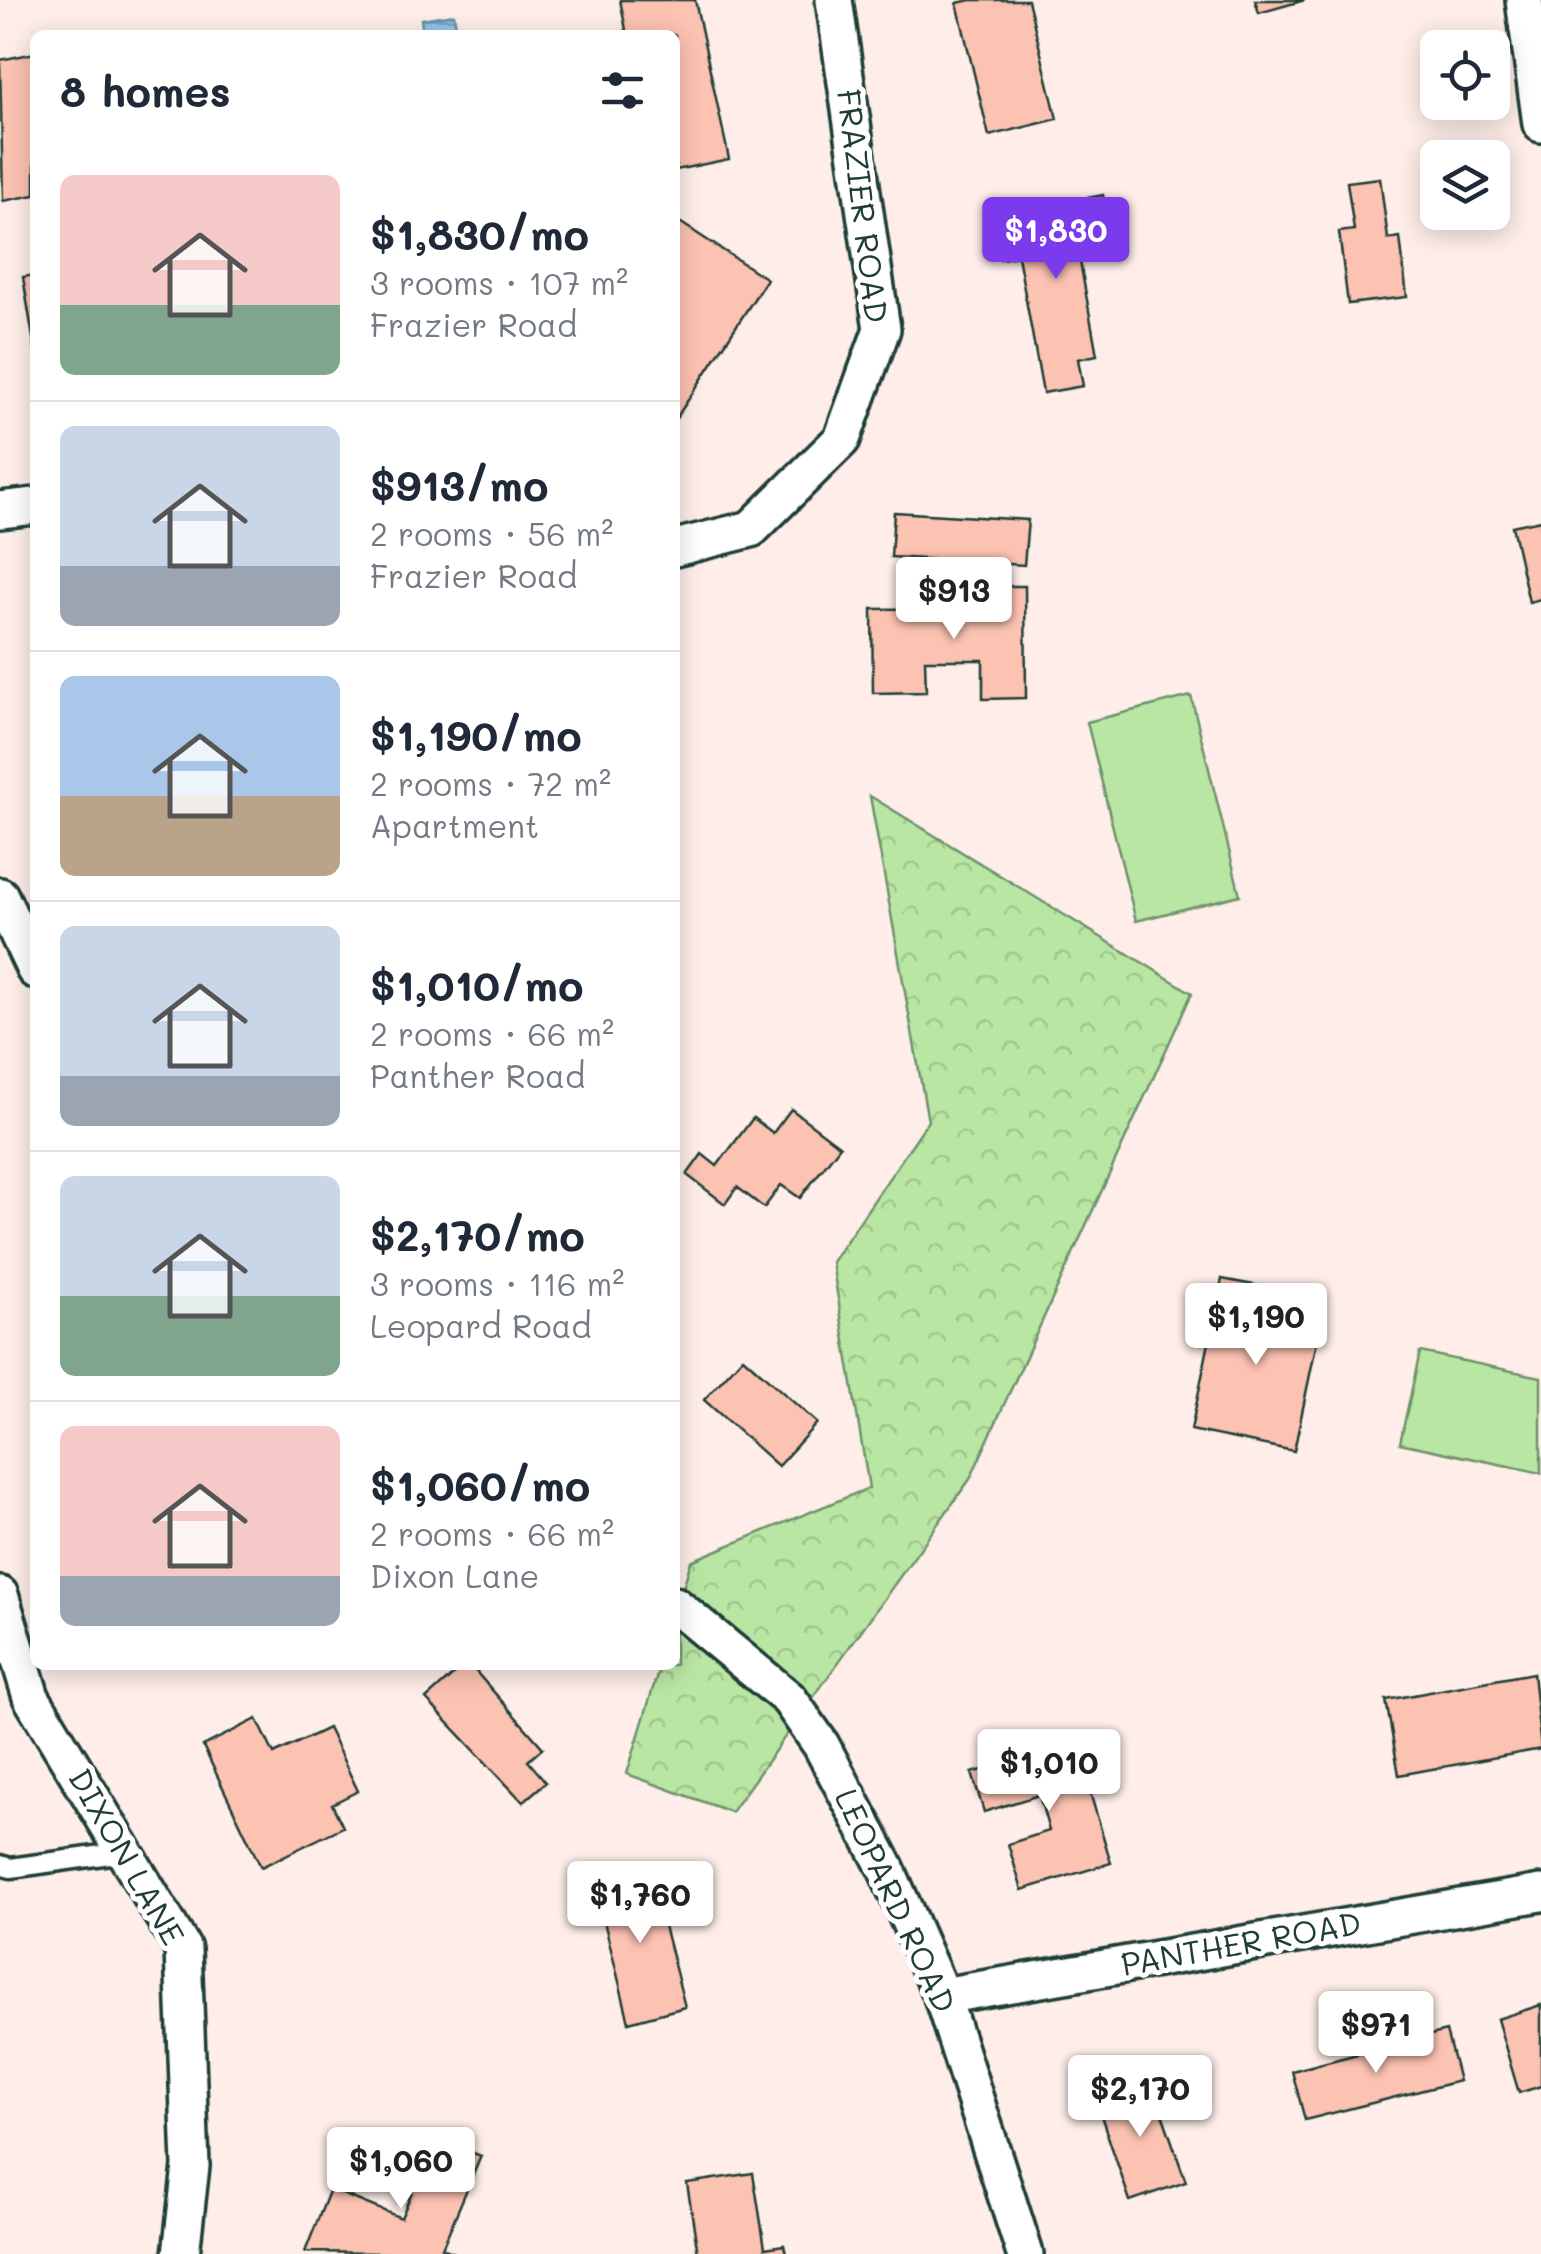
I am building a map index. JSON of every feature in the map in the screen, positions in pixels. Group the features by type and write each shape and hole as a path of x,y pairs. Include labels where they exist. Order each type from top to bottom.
{"street":[{"name":"FRAZIER ROAD","path":"680,547 751,530 842,439 882,329 834,0"},
{"path":"1524,0 1541,124"},
{"path":"0,510 30,507"},
{"path":"0,896 30,959"},
{"name":"DIXON LANE","path":"0,1595 31,1697 182,1949 191,2166 181,2254"},
{"name":"LEOPARD ROAD","path":"680,1609 767,1678 808,1724 886,1868 942,1996 1025,2254"},
{"name":"PANTHER ROAD","path":"942,1996 1541,1893"}],"lane":[{"path":"0,1866 11,1868 124,1852"}],"green space":[{"path":"1191,696 1240,895 1136,921 1087,722"},
{"path":"870,796 1192,993 970,1479 731,1812 627,1774 658,1670 680,1670 680,1598 691,1561 869,1488 832,1262 928,1121"},
{"path":"1420,1352 1541,1377 1541,1473 1400,1443"}],"water":[{"path":"454,14 456,30 422,30 421,19"}],"building":[{"path":"620,0 695,0 729,159 680,169 680,30 626,30"},
{"path":"1028,0 1057,119 989,136 957,3"},
{"path":"1255,0 1305,0 1259,13"},
{"path":"30,54 30,196 3,201 0,60"},
{"path":"1380,178 1388,239 1400,237 1407,297 1348,304 1339,232 1354,230 1347,182"},
{"path":"1103,195 1110,238 1077,245 1097,355 1078,359 1083,386 1043,393 1018,256 1001,259 993,216"},
{"path":"680,222 767,279 680,412"},
{"path":"30,276 30,320 23,277"},
{"path":"894,512 1028,520 1024,565 891,557"},
{"path":"1541,520 1541,599 1529,602 1512,526"},
{"path":"972,586 1025,586 1026,698 983,699 983,660 925,660 926,692 873,693 872,609 972,608"},
{"path":"791,1109 840,1146 800,1198 781,1185 764,1208 737,1187 725,1204 687,1175 702,1154 717,1166 753,1118 773,1133"},
{"path":"1222,1279 1285,1291 1281,1313 1321,1322 1294,1451 1191,1430"},
{"path":"743,1357 817,1423 778,1466 704,1400"},
{"path":"458,1670 474,1670 543,1748 528,1761 546,1782 523,1802 426,1699"},
{"path":"1533,1673 1541,1749 1399,1775 1386,1700"},
{"path":"257,1719 274,1754 328,1728 358,1791 332,1804 343,1827 261,1867 203,1746"},
{"path":"1075,1742 1111,1863 1022,1890 1008,1844 1049,1831 1039,1795 984,1812 972,1773"},
{"path":"650,1871 685,2007 629,2022 595,1885"},
{"path":"1541,2005 1541,2086 1519,2093 1497,2019"},
{"path":"1446,2031 1459,2081 1305,2120 1292,2071"},
{"path":"1150,2079 1186,2182 1130,2201 1095,2098"},
{"path":"435,2138 481,2156 442,2248 457,2254 305,2252 330,2189 401,2218"},
{"path":"753,2173 765,2248 784,2245 786,2254 698,2254 687,2183"}]}
